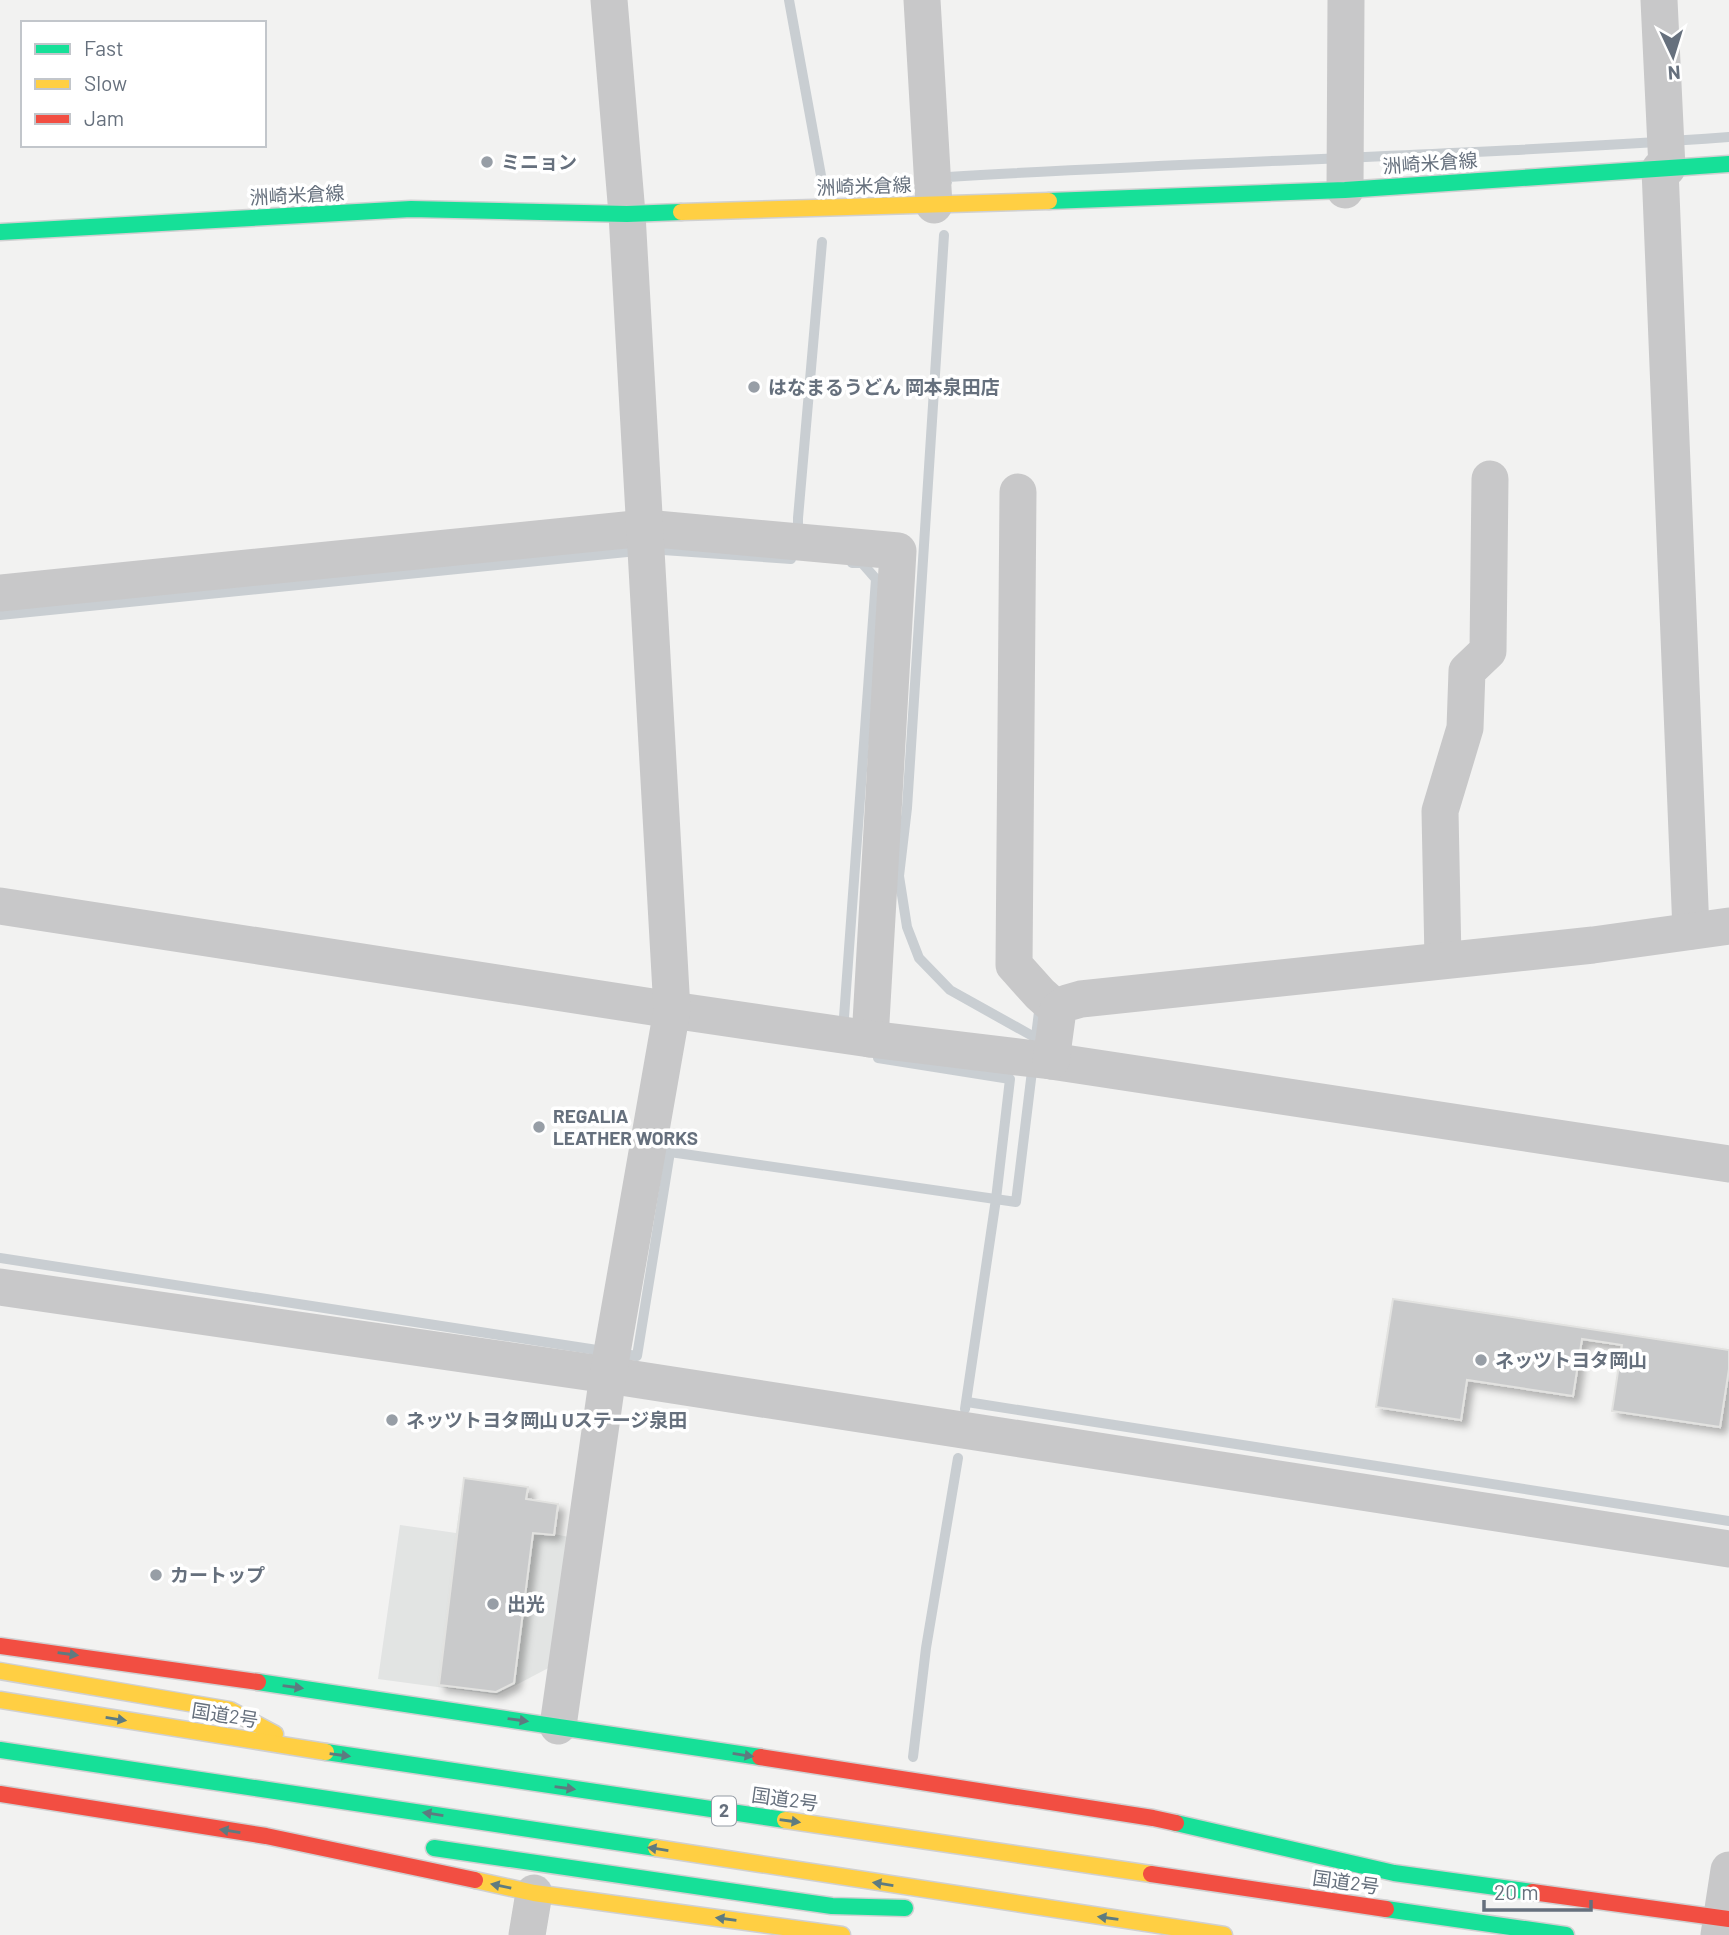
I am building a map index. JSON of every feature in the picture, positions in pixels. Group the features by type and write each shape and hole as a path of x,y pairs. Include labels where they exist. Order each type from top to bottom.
{"main road":[{"name":"洲崎米倉線","path":"0,232 411,209 627,214 934,205 1345,168 1664,155 1729,164"},
{"path":"0,1646 558,1726 1153,1818 1394,1873 1723,1924"},
{"path":"0,1671 230,1710 303,1749"},
{"name":"国道2号","path":"0,1700 303,1749 1566,1935"},
{"path":"0,1750 1224,1935"},
{"path":"0,1794 266,1836 534,1893 842,1935"},
{"path":"266,1836 372,1842"},
{"path":"425,1846 832,1906 916,1909"},
{"path":"957,1910 1082,1914"}],"street":[{"path":"558,1726 608,1375 671,1010 627,214 609,0"},
{"path":"922,0 934,205"},
{"path":"1345,168 1346,0"},
{"path":"1660,0 1690,920"},
{"path":"1442,949 1440,811 1465,728 1467,671 1488,651 1490,479"},
{"path":"1018,492 1014,965 1048,1002 1067,1003 1442,949 1593,945 1690,920 1729,926"},
{"path":"0,593 645,528 898,551 852,1036"},
{"path":"0,906 671,1010 1038,1059 1729,1164"},
{"path":"1038,1059 1048,1002"},
{"path":"0,1287 608,1375 1729,1549"},
{"path":"1723,1924 1729,1870"},
{"path":"527,1935 534,1893"}],"shaded area":[{"path":"464,1478 528,1487 526,1499 558,1504 554,1534 574,1538 556,1664 497,1695 378,1679 400,1525 456,1533"}],"building":[{"name":"ネッツトヨタ岡山","path":"1393,1299 1729,1350 1729,1369 1720,1427 1612,1411 1622,1345 1582,1339 1573,1396 1467,1380 1461,1420 1376,1407"},
{"path":"464,1478 528,1487 526,1499 558,1504 554,1535 533,1533 514,1683 496,1692 439,1685"}],"waterway":[{"path":"789,0 824,192"},
{"path":"947,182 948,177 1729,137"},
{"path":"944,235 907,808 899,876 907,927 919,958 950,990 1036,1038"},
{"path":"798,536 822,242"},
{"path":"663,550 791,559"},
{"path":"0,615 627,552"},
{"path":"843,1031 876,579 862,563 852,563"},
{"path":"1035,1044 1040,1004"},
{"path":"878,1058 1010,1079 996,1199 965,1409"},
{"path":"630,1355 637,1356 670,1152 1016,1202 1033,1063"},
{"path":"0,1258 597,1350"},
{"path":"967,1402 1729,1521"},
{"path":"913,1757 926,1648 958,1458"}],"traffic: fast":[{"path":"1049,201 1345,190 1729,164"},
{"path":"0,232 411,209 627,214 681,212"},
{"path":"258,1682 760,1757"},
{"path":"0,1750 656,1848"},
{"path":"326,1752 785,1820"},
{"path":"1176,1823 1394,1873 1532,1892"},
{"path":"434,1848 832,1906 905,1908"},
{"path":"1386,1909 1566,1935"}],"traffic: slow":[{"path":"681,212 1049,201"},
{"path":"0,1671 230,1710 275,1734"},
{"path":"0,1700 326,1752"},
{"path":"785,1820 1151,1874"},
{"path":"656,1848 1224,1935"},
{"path":"475,1880 534,1893 842,1935"}],"traffic: jam":[{"path":"0,1646 258,1682"},
{"path":"760,1757 1176,1823"},
{"path":"0,1794 266,1836 475,1880"},
{"path":"1151,1874 1386,1909"},
{"path":"1532,1892 1729,1919"}],"place":[{"name":"ミニョン","path":"487,162"},
{"name":"はなまるうどん 岡本泉田店","path":"754,387"},
{"name":"REGALIA LEATHER WORKS","path":"539,1127"},
{"name":"ネッツトヨタ岡山","path":"1481,1360"},
{"name":"ネッツトヨタ岡山 Uステージ泉田","path":"392,1420"},
{"name":"カートップ","path":"156,1575"},
{"name":"出光","path":"493,1604"}]}
